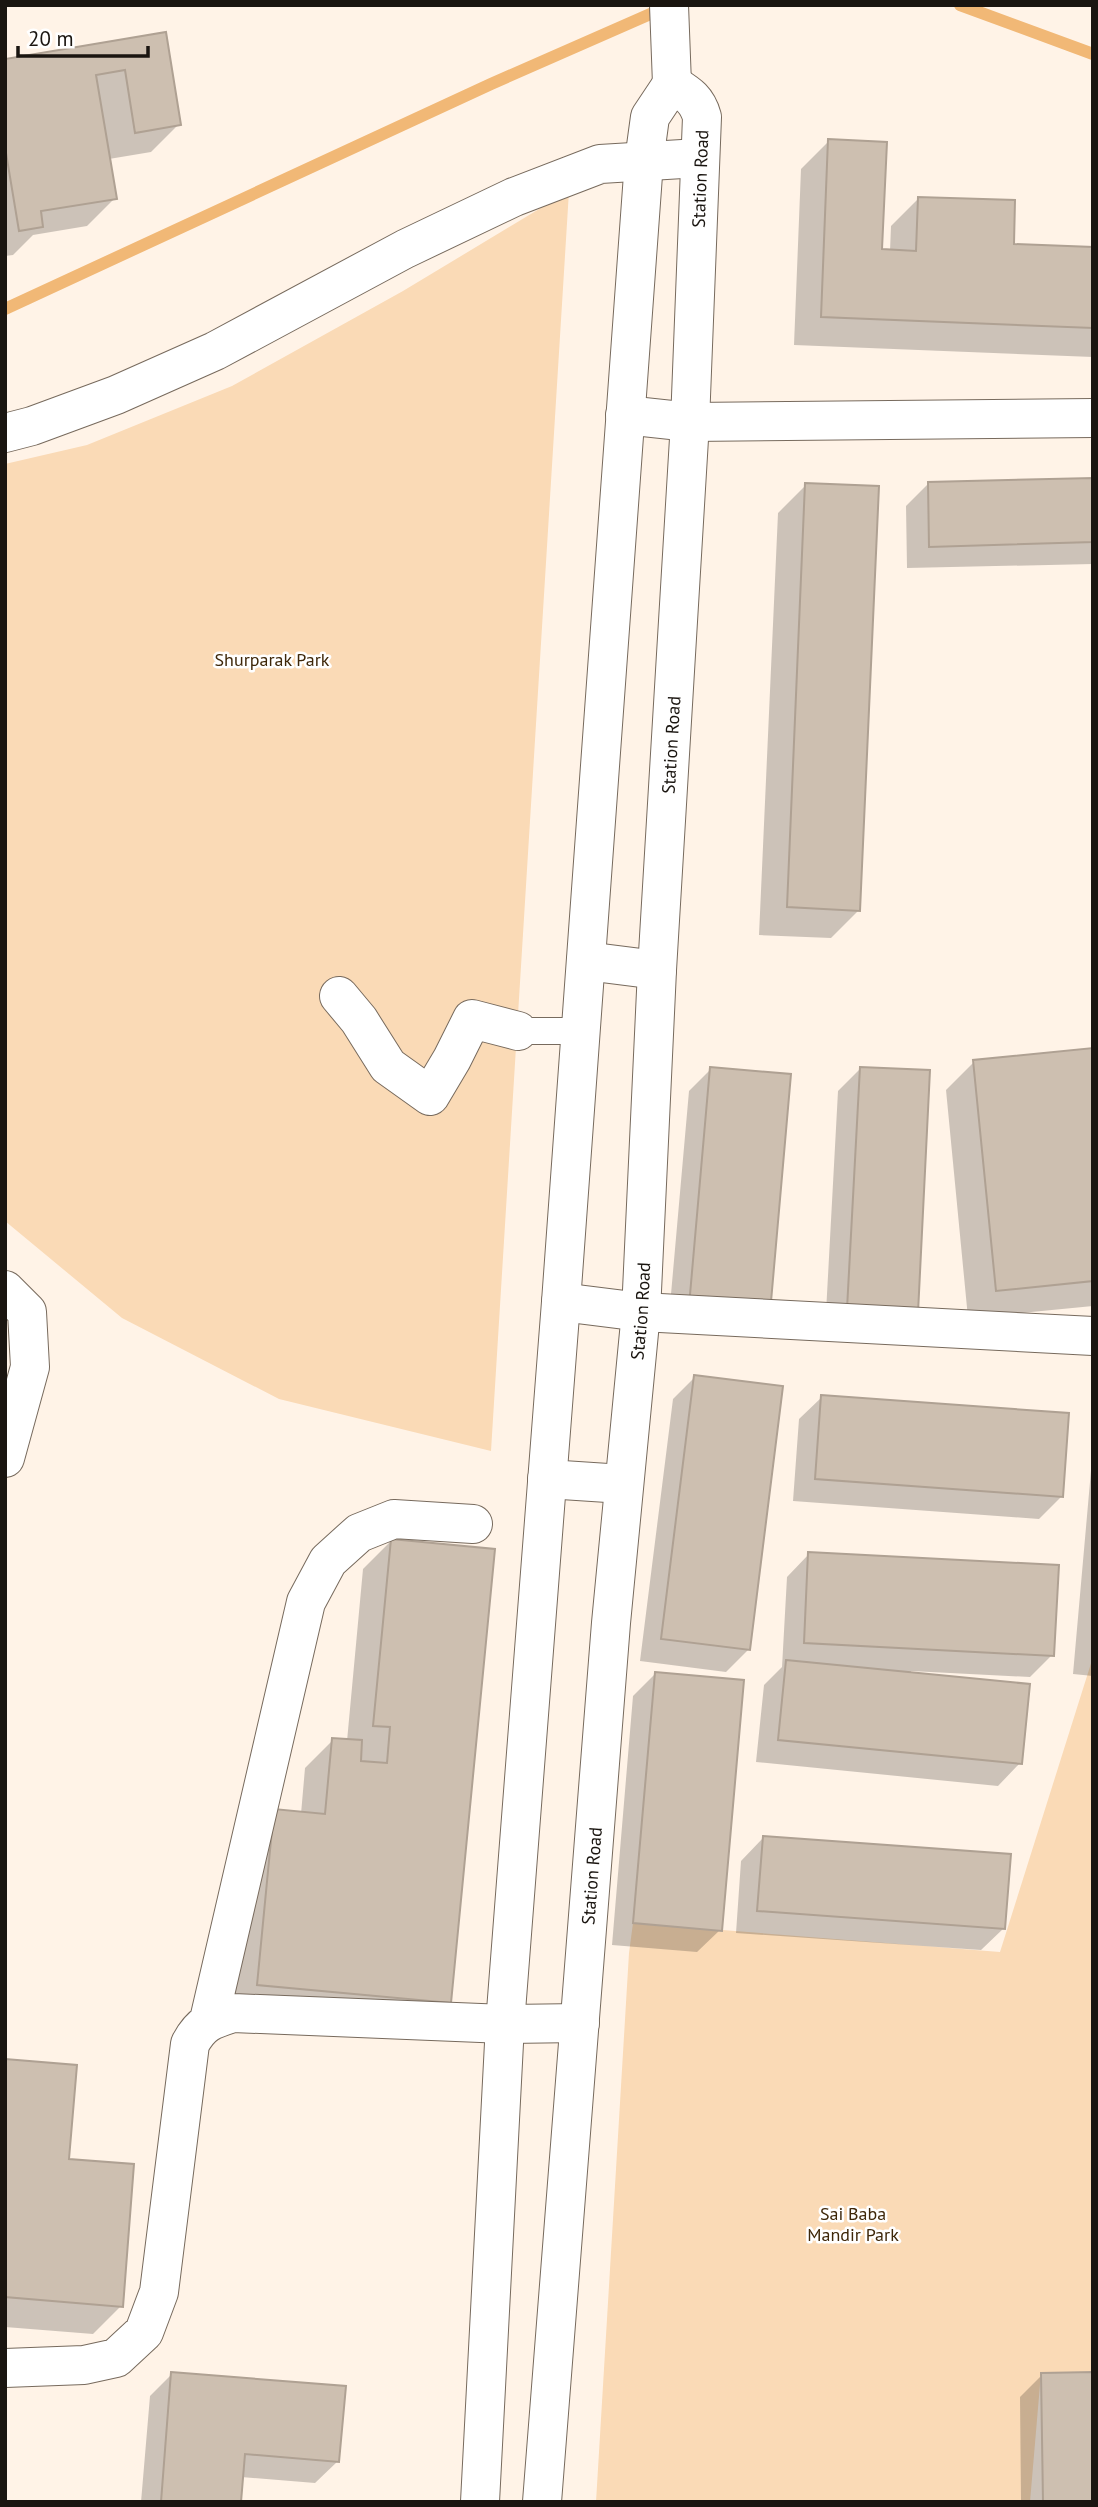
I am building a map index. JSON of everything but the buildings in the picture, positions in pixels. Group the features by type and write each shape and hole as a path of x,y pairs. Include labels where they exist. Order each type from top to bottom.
{"main road":[{"path":"480,2502 505,2024 561,1302 644,161 650,117 672,74 668,5"},
{"name":"Station Road","path":"542,2502 623,1484 641,1312 657,970 690,422 702,117 698,104 672,74"},
{"path":"5,433 117,395 215,351 357,274 514,197 600,164 699,158"},
{"path":"625,415 690,422 1093,418"},
{"path":"586,961 657,970"},
{"path":"339,996 359,1020 388,1066 429,1096 472,1019 518,1031"},
{"path":"5,1290 27,1312 30,1367 5,1458"},
{"path":"561,1302 641,1312 1093,1336"},
{"path":"547,1479 623,1484"},
{"path":"209,2020 306,1602 322,1571 328,1561 359,1533 394,1519 472,1524"},
{"path":"5,2368 83,2365 116,2358 144,2332 159,2292 190,2044 196,2032 209,2020 233,2013 505,2024 580,2023"}],"lane":[{"path":"518,1031 580,1031"}],"green space":[{"name":"Shurparak Park","path":"569,191 491,1451 279,1399 122,1318 5,1221 5,464 87,445 232,386 403,291"},
{"name":"Sai Baba Mandir Park","path":"1093,1657 1093,2372 1041,2373 1030,2502 596,2502 633,1923 1000,1952"}],"waterway":[{"path":"960,5 1093,54"},
{"path":"5,309 491,84 664,8"}]}
